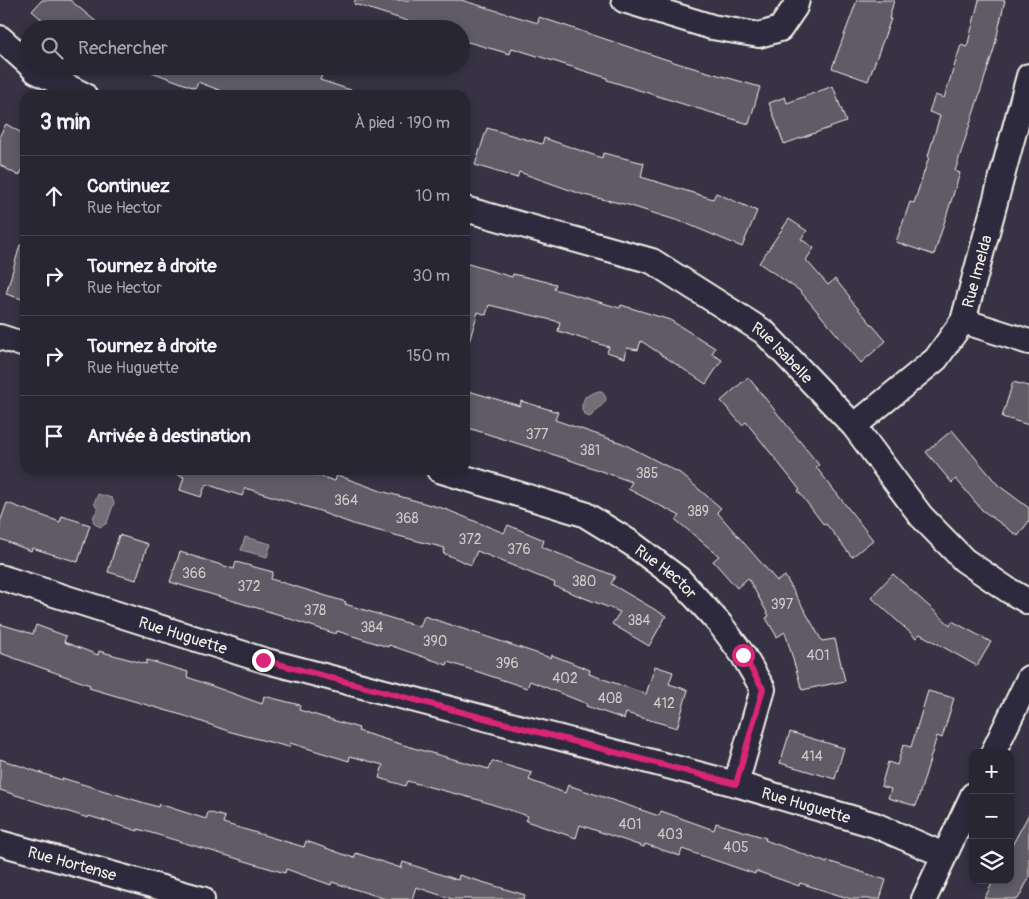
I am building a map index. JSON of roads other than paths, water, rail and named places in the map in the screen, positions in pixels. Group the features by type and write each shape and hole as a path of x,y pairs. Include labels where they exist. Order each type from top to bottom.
{"street":[{"path":"624,0 712,28 759,35 780,29 797,0"},
{"path":"0,38 20,56"},
{"path":"44,75 74,90"},
{"name":"Rue Imelda","path":"854,426 936,359 963,321 1027,89"},
{"name":"Rue Isabelle","path":"470,210 652,261 764,332 854,426 921,516 964,560 1029,602"},
{"path":"963,321 1029,342"},
{"path":"0,337 20,343"},
{"name":"Rue Hector","path":"455,475 584,514 631,543 679,579 720,624 743,655 763,689 736,784"},
{"name":"Rue Huguette","path":"0,577 263,660 736,784 875,825 944,855"},
{"path":"995,749 1029,678"},
{"path":"924,899 969,803"},
{"name":"Rue Hortense","path":"0,843 202,899"}]}
